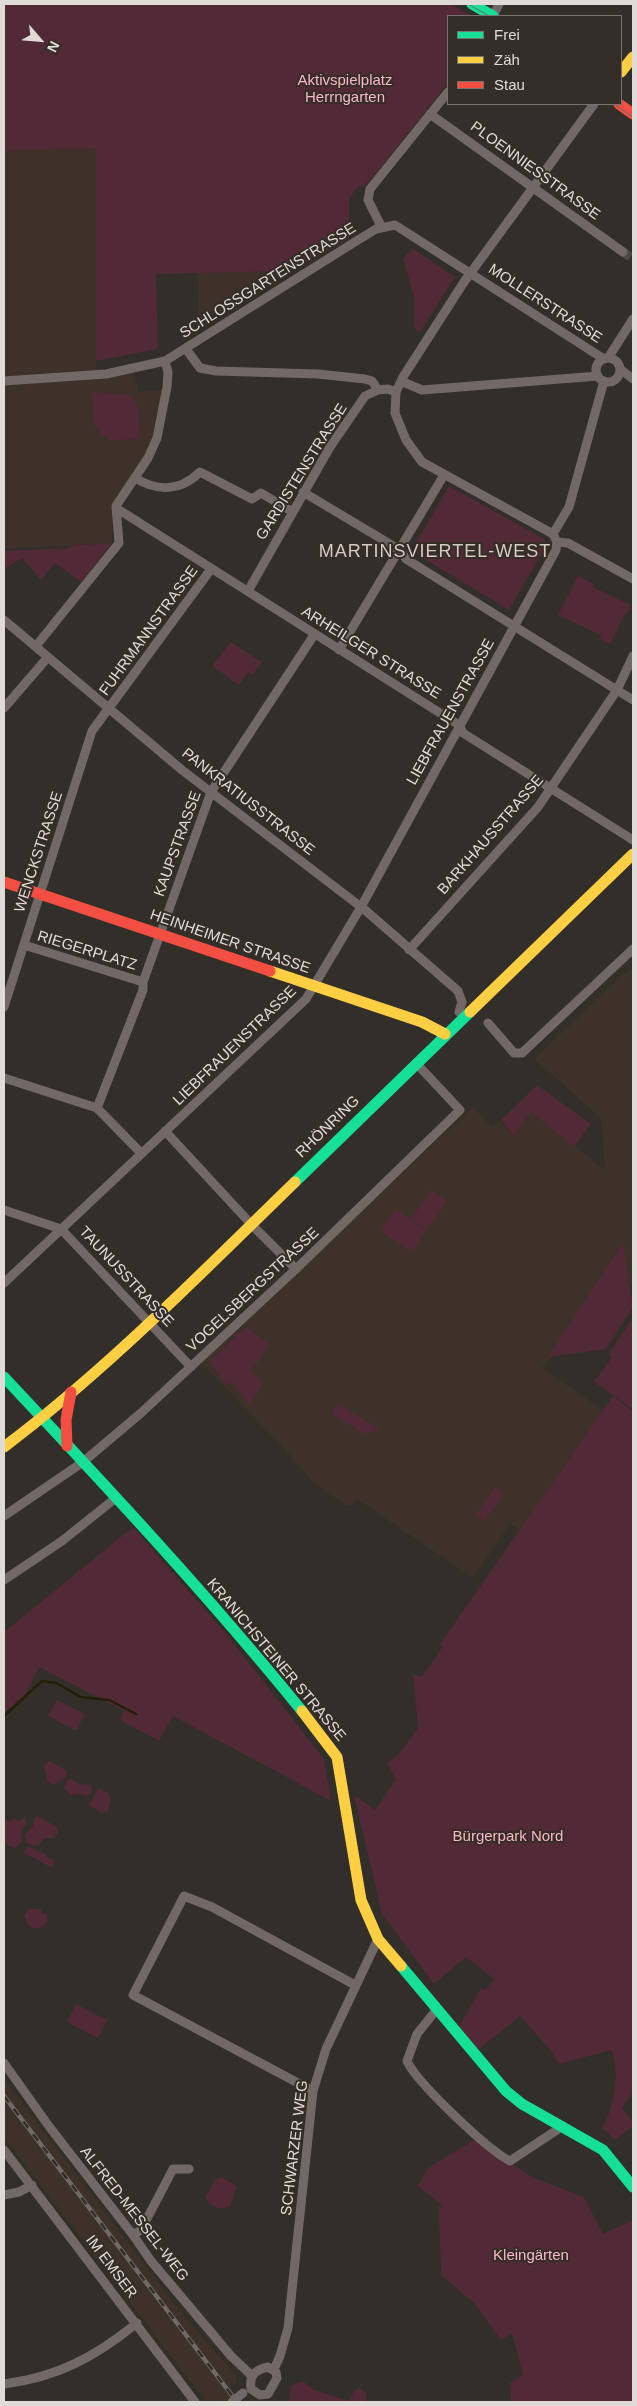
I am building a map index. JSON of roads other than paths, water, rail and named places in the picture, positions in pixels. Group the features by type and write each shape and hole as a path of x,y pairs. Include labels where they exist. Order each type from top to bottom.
{"main road":[{"path":"472,4 491,15"},
{"path":"622,71 633,57"},
{"path":"620,105 633,114"},
{"name":"RHÖNRING","path":"4,1447 41,1419 149,1323 445,1034 633,854"},
{"name":"HEINHEIMER STRASSE","path":"4,882 39,899 160,934 427,1025 445,1034"},
{"path":"427,1025 438,1025 448,1021 504,969 514,968"},
{"name":"KRANICHSTEINER STRASSE","path":"4,1377 41,1419 116,1497 264,1664 337,1757 362,1900 378,1939 506,2091 522,2104 603,2150 633,2186"},
{"path":"67,1446 66,1420 71,1392"}],"street":[{"path":"382,228 368,200 370,189 447,93"},
{"path":"593,105 470,273 401,381 396,392 395,413 406,440 422,462 555,538 568,543 633,579"},
{"name":"PLOENNIESSTRASSE","path":"430,114 534,186 623,252"},
{"name":"MOLLERSTRASSE","path":"382,228 395,225 402,228 606,358"},
{"name":"SCHLOSSGARTENSTRASSE","path":"4,381 106,374 165,361 300,275 382,228"},
{"path":"555,538 569,507 601,378 596,368 606,358 633,319"},
{"path":"186,349 200,368 216,371 318,374 366,379 372,381 378,390 388,389 396,392"},
{"path":"606,358 617,362 620,369 633,379"},
{"path":"36,646 119,543 116,508 157,438 167,387 168,372 165,361"},
{"path":"401,381 422,390 601,378 615,379 620,369"},
{"name":"GARDISTENSTRASSE","path":"248,591 330,446 365,396 378,390"},
{"path":"135,478 145,484 174,488 190,482 200,472 252,499 261,494 292,511"},
{"path":"339,650 444,476"},
{"path":"303,492 400,550 406,559 633,700"},
{"name":"ARHEILGER STRASSE","path":"116,508 459,725 463,733 552,787 633,840"},
{"name":"LIEBFRAUENSTRASSE","path":"4,1283 306,999 360,907 547,568 556,550 555,538"},
{"name":"FUHRMANNSTRASSE","path":"109,710 211,569"},
{"name":"PANKRATIUSSTRASSE","path":"4,620 109,710 211,792 360,907 458,991 462,1002 459,1012"},
{"name":"KAUPSTRASSE","path":"97,1108 143,990 143,982 211,792 314,635"},
{"name":"BARKHAUSSTRASSE","path":"409,950 538,807 617,690 633,656"},
{"path":"4,708 48,657"},
{"name":"WENCKSTRASSE","path":"4,1007 92,731 109,710"},
{"name":"RIEGERPLATZ","path":"24,945 143,982"},
{"path":"488,1023 515,1053 522,1053 633,949"},
{"name":"VOGELSBERGSTRASSE","path":"4,1516 83,1462 191,1367 296,1269 460,1110 416,1063"},
{"path":"4,1078 97,1108 141,1153"},
{"path":"166,1131 251,1224 296,1269"},
{"name":"TAUNUSSTRASSE","path":"4,1210 61,1229 191,1367"},
{"path":"4,1580 62,1541 116,1497"},
{"path":"313,2091 133,1995 184,1896 212,1907 355,1985"},
{"name":"SCHWARZER WEG","path":"247,2391 260,2395 268,2394 278,2378 274,2369 288,2328 313,2091 326,2049 378,1939"},
{"path":"437,2009 417,2034 407,2061 423,2083 481,2140 510,2161 562,2126"},
{"name":"ALFRED-MESSEL-WEG","path":"4,2063 48,2125 134,2235 151,2261 230,2356 252,2376"},
{"name":"IM EMSER","path":"4,2150 195,2402"},
{"path":"134,2235 141,2230 173,2169 188,2169"},
{"path":"4,2195 19,2192 32,2185"},
{"path":"4,2384 73,2366 106,2348 137,2323"},
{"path":"232,2402 247,2391 252,2376 264,2368 274,2369"}],"waterway":[{"path":"4,1716 42,1681 56,1683 81,1697 109,1700 136,1714"}],"tunnel":[{"path":"623,252 633,259"}],"tram line":[{"path":"468,4 487,15"},
{"path":"615,105 633,117"}],"railway":[{"path":"4,2096 237,2402"}],"district":[{"name":"MARTINSVIERTEL-WEST","path":"435,552"}],"park label":[{"name":"Aktivspielplatz Herrngarten","path":"345,90"},
{"name":"Bürgerpark Nord","path":"508,1837"},
{"name":"Kleingärten","path":"531,2256"}]}
